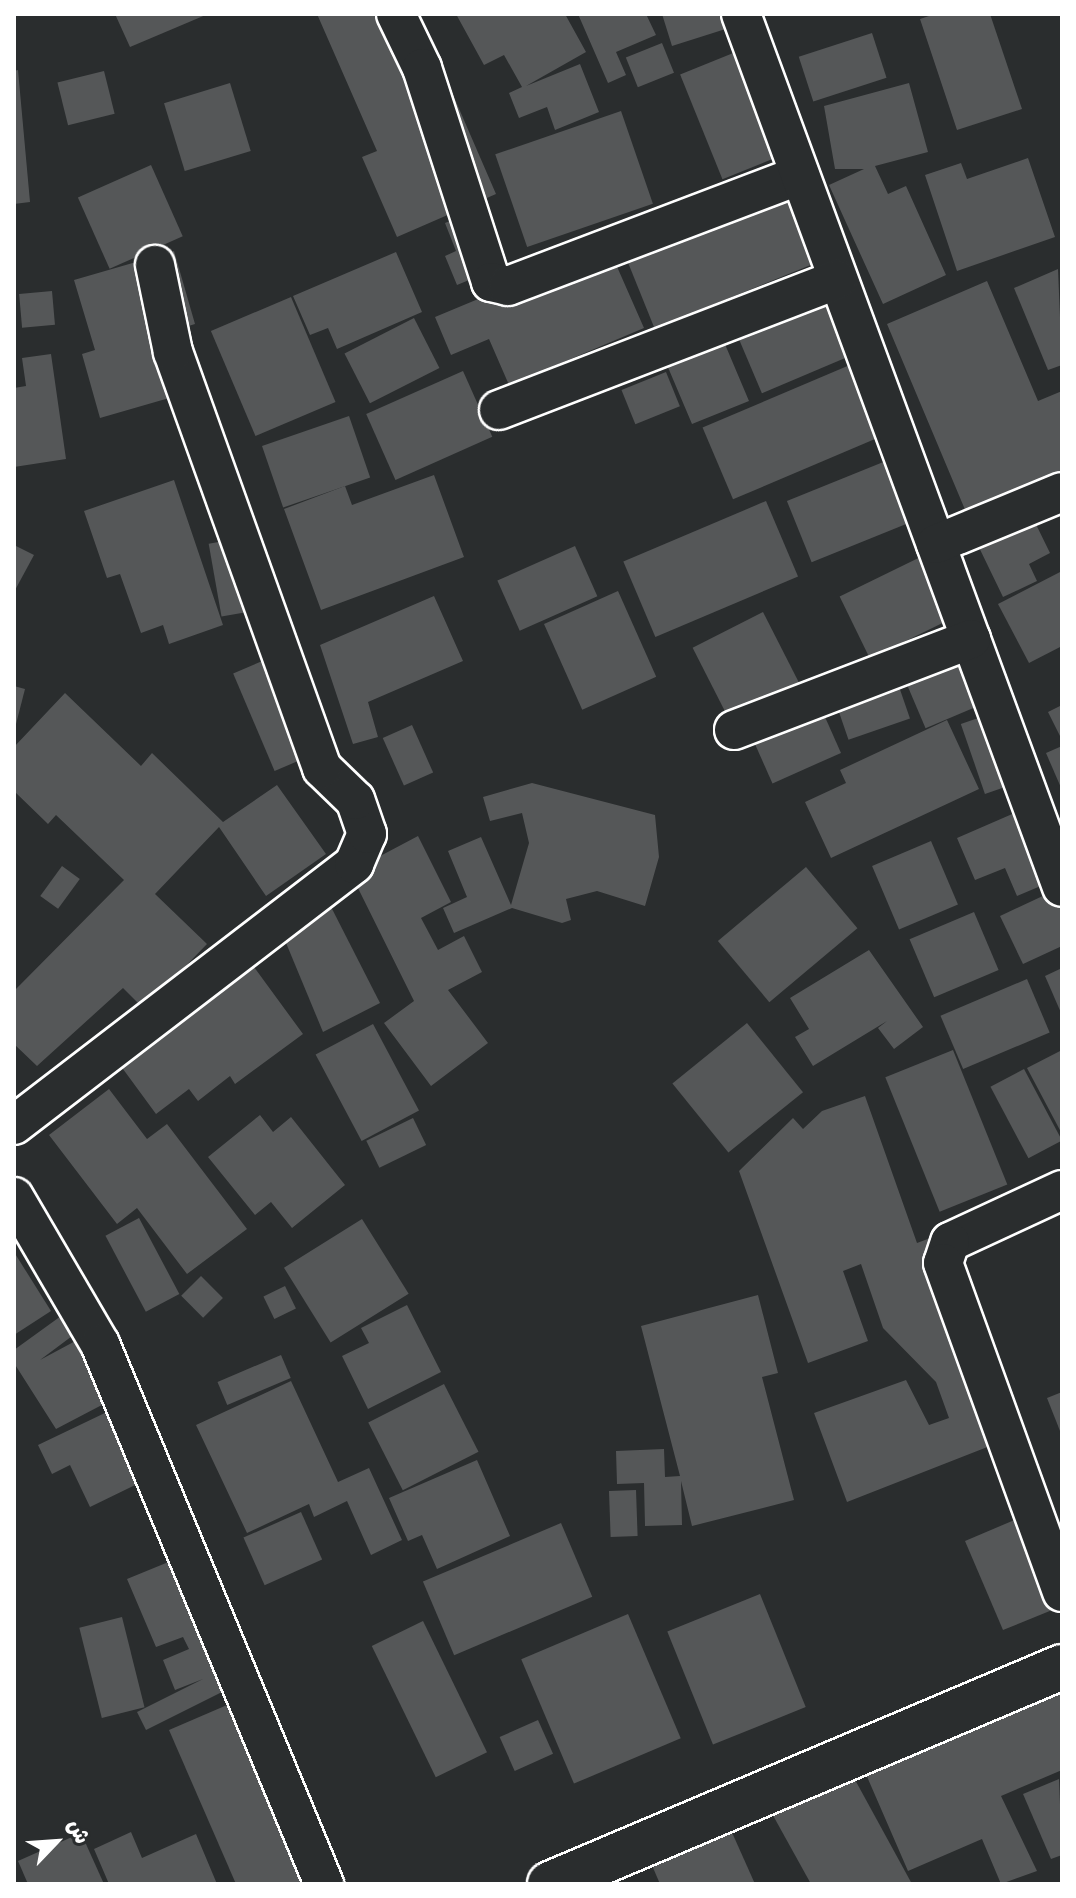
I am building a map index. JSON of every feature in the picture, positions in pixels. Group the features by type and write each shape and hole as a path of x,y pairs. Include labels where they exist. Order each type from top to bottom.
{"main road":[{"path":"550,1884 1062,1667"}],"street":[{"path":"396,14 422,68 491,282 508,286 800,175"},
{"path":"741,14 1062,887"},
{"path":"14,1125 354,864 367,834 355,800 322,768 173,352 155,265"},
{"path":"499,410 838,279"},
{"path":"936,544 1062,492"},
{"path":"734,730 971,639"},
{"path":"1062,1190 950,1242 943,1263 1062,1592"},
{"path":"14,1197 100,1344 324,1884"}],"building":[{"path":"115,14 208,14 130,47"},
{"path":"317,14 418,14 496,194 397,237 362,157 377,151"},
{"path":"456,14 565,14 586,52 526,86 580,64 599,112 555,130 547,107 519,118 509,93 522,87 504,55 484,65"},
{"path":"578,14 646,14 656,35 616,52 626,75 608,83"},
{"path":"662,14 753,14 754,20 672,46"},
{"path":"935,14 990,14 1022,109 957,130 920,19"},
{"path":"872,33 887,78 813,101 799,57"},
{"path":"662,43 674,73 638,87 626,58"},
{"path":"758,43 800,148 722,179 680,74"},
{"path":"18,70 30,202 14,204 14,71"},
{"path":"104,71 115,114 68,125 57,83"},
{"path":"230,83 251,151 185,171 164,103"},
{"path":"909,83 928,152 875,166 888,194 906,186 946,275 883,304 829,185 864,169 835,169 824,106"},
{"path":"621,111 653,204 527,247 495,154"},
{"path":"1028,158 1055,237 957,271 925,175 961,163 967,179"},
{"path":"151,165 183,236 110,269 78,198"},
{"path":"807,177 838,254 655,328 623,251"},
{"path":"479,209 503,266 457,285 445,256 456,251 445,223"},
{"path":"174,251 195,324 166,333 183,394 100,418 82,354 95,350 74,280"},
{"path":"396,252 422,312 337,349 328,328 310,335 293,296"},
{"path":"611,253 644,328 509,385 489,339 451,355 435,317 565,263"},
{"path":"1058,269 1062,365 1048,370 1014,288"},
{"path":"842,280 871,347 762,393 733,326"},
{"path":"987,281 1038,401 1062,391 1062,471 966,512 887,324"},
{"path":"52,291 55,325 22,328 19,294"},
{"path":"291,297 336,402 255,436 211,331"},
{"path":"414,318 439,368 370,403 345,353"},
{"path":"716,323 749,401 692,424 667,365 636,380 626,359"},
{"path":"51,354 66,459 14,467 14,388 26,386 22,358"},
{"path":"871,356 901,428 733,499 703,428"},
{"path":"463,371 492,437 395,480 366,414"},
{"path":"666,372 680,406 635,424 621,390"},
{"path":"349,416 370,477 283,507 262,446"},
{"path":"913,450 938,511 812,562 787,501"},
{"path":"434,475 464,557 321,610 284,509 345,486 352,505"},
{"path":"174,480 223,625 169,644 163,625 141,633 120,574 107,578 84,511"},
{"path":"766,501 798,576 655,637 623,562"},
{"path":"1028,508 1050,553 1029,564 1037,581 1003,597 973,535"},
{"path":"252,536 265,609 222,617 209,544"},
{"path":"14,545 34,555 14,592"},
{"path":"575,546 597,596 520,631 497,581"},
{"path":"943,546 973,608 870,658 840,596"},
{"path":"1062,571 1062,646 1029,663 998,604"},
{"path":"618,591 656,677 582,710 544,624"},
{"path":"434,596 463,661 368,702 378,737 353,744 320,645"},
{"path":"763,612 801,686 730,722 693,648"},
{"path":"981,644 1003,696 926,728 904,677"},
{"path":"293,648 334,746 275,771 233,673"},
{"path":"895,675 910,718 849,740 834,696"},
{"path":"14,686 25,689 15,728 14,728"},
{"path":"65,693 141,766 152,753 223,822 277,785 326,854 266,896 219,827 155,894 207,944 144,1009 123,988 37,1066 14,1044 14,991 124,880 56,815 48,824 14,791 14,747"},
{"path":"817,699 841,753 772,783 748,730"},
{"path":"1062,705 1062,740 1048,712"},
{"path":"1010,707 1034,777 985,794 961,724"},
{"path":"947,720 979,789 831,858 805,802 846,783 840,770"},
{"path":"412,725 433,773 404,786 383,738"},
{"path":"1062,746 1062,790 1046,753"},
{"path":"532,783 655,815 659,857 645,906 597,891 566,899 571,920 562,923 512,908 454,933 443,908 467,897 448,851 481,837 511,905 529,843 522,813 490,821 483,797"},
{"path":"1040,802 1062,877 1017,896 1005,868 975,880 957,838"},
{"path":"418,836 451,902 421,918 438,950 464,936 482,972 448,990 488,1043 431,1086 384,1023 414,1001 350,872"},
{"path":"931,841 958,905 899,930 872,866"},
{"path":"62,866 80,879 58,909 40,896"},
{"path":"806,867 857,928 769,1002 718,941"},
{"path":"1062,887 1062,946 1023,964 1000,916"},
{"path":"328,901 380,1003 323,1032 279,926"},
{"path":"974,912 999,970 934,997 910,939"},
{"path":"869,950 923,1027 894,1049 878,1028 887,1021 813,1066 795,1037 809,1029 790,998"},
{"path":"246,956 303,1034 235,1084 230,1076 198,1101 189,1089 156,1114 112,1054"},
{"path":"1062,968 1062,1015 1045,976"},
{"path":"1027,979 1050,1032 963,1069 940,1016"},
{"path":"747,1023 803,1092 728,1153 672,1083"},
{"path":"373,1024 419,1111 362,1141 316,1055"},
{"path":"953,1050 1007,1184 940,1212 885,1077"},
{"path":"1062,1050 1062,1134 1027,1068"},
{"path":"1024,1069 1062,1140 1028,1158 990,1087"},
{"path":"109,1089 147,1139 167,1124 247,1229 187,1274 137,1208 117,1224 49,1135"},
{"path":"865,1096 917,1243 933,1237 1018,1435 847,1502 814,1413 906,1380 929,1425 949,1418 936,1382 883,1328 861,1264 843,1271 868,1341 808,1363 739,1171 793,1118 803,1129 822,1111"},
{"path":"260,1115 273,1132 291,1117 345,1185 292,1228 271,1202 255,1215 208,1157"},
{"path":"413,1118 426,1145 379,1168 366,1141"},
{"path":"139,1218 179,1294 146,1312 105,1236"},
{"path":"362,1219 409,1294 331,1342 284,1268"},
{"path":"14,1252 51,1311 14,1335"},
{"path":"201,1276 223,1298 203,1318 181,1296"},
{"path":"285,1286 296,1308 274,1319 263,1297"},
{"path":"90,1295 103,1313 40,1360 107,1324 140,1385 56,1429 14,1363 14,1350"},
{"path":"758,1295 778,1373 762,1377 794,1500 692,1526 681,1481 682,1525 645,1526 644,1483 617,1484 616,1451 664,1449 665,1477 680,1476 641,1326"},
{"path":"407,1305 441,1372 368,1409 342,1356 369,1343 361,1328"},
{"path":"281,1355 291,1378 227,1405 217,1382"},
{"path":"291,1381 338,1482 369,1468 402,1540 371,1555 347,1501 314,1517 309,1504 247,1533 196,1425"},
{"path":"444,1384 479,1452 403,1490 368,1423"},
{"path":"1062,1392 1062,1436 1047,1398"},
{"path":"132,1400 166,1470 90,1507 70,1465 52,1474 38,1445"},
{"path":"477,1460 510,1536 437,1569 422,1535 408,1541 389,1498"},
{"path":"636,1490 638,1536 611,1537 609,1491"},
{"path":"1045,1507 1062,1606 1003,1630 965,1541"},
{"path":"301,1512 322,1560 265,1585 243,1538"},
{"path":"561,1523 592,1597 454,1655 423,1582"},
{"path":"188,1554 236,1685 146,1730 137,1712 203,1679 175,1690 163,1660 189,1649 183,1637 156,1647 127,1579"},
{"path":"760,1594 806,1707 713,1745 667,1631"},
{"path":"628,1614 681,1738 574,1784 521,1659"},
{"path":"122,1617 144,1707 102,1718 79,1628"},
{"path":"423,1621 487,1752 436,1777 372,1646"},
{"path":"1062,1687 1062,1770 1001,1796 1037,1871 1001,1884 982,1839 908,1871 865,1772"},
{"path":"241,1699 307,1884 236,1884 169,1730"},
{"path":"538,1720 553,1754 515,1771 500,1737"},
{"path":"848,1767 912,1884 811,1884 770,1810"},
{"path":"1059,1779 1062,1855 1051,1859 1023,1794"},
{"path":"730,1828 755,1884 660,1884 651,1863"},
{"path":"131,1832 142,1858 196,1834 217,1884 109,1884 94,1849"},
{"path":"81,1833 104,1884 28,1884 18,1861"}]}
